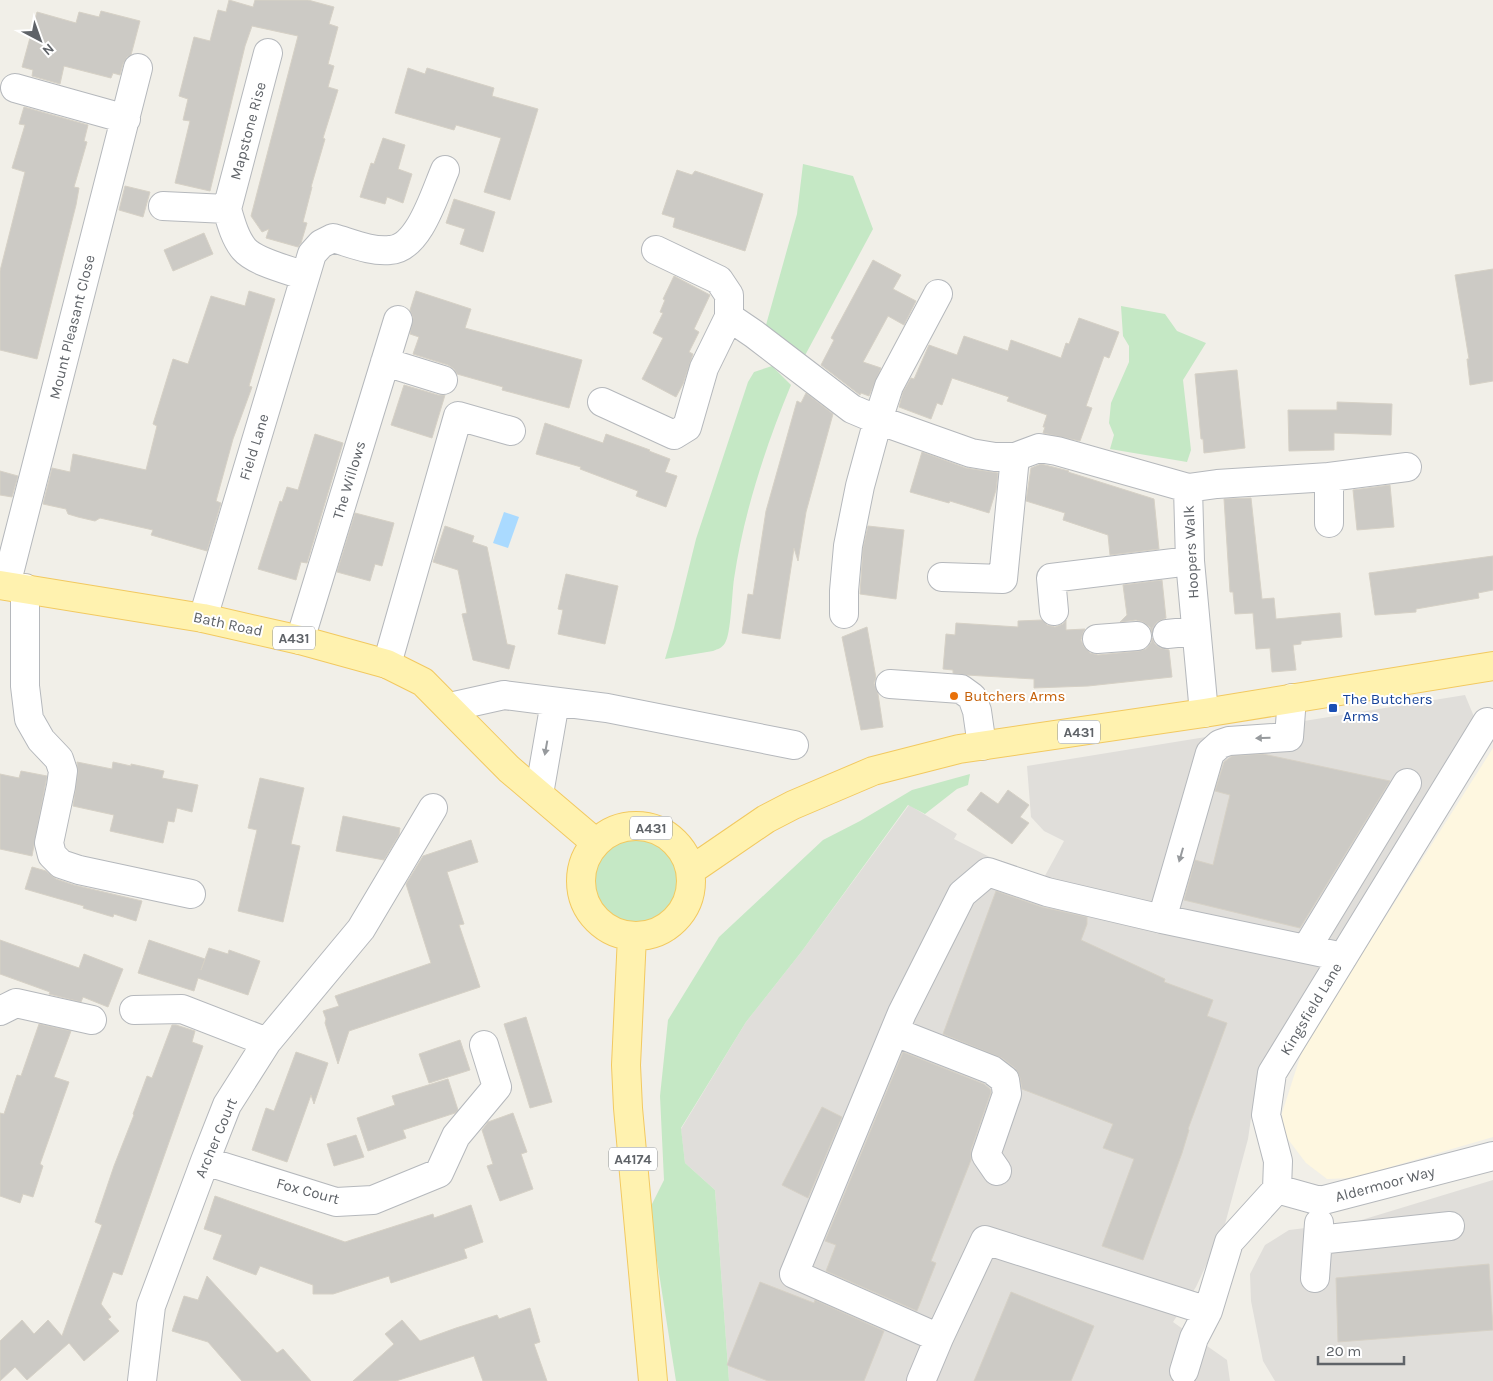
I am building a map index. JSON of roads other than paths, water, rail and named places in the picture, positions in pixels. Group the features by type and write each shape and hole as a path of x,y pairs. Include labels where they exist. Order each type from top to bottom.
{"main road":[{"name":"Bath Road","path":"10,586 203,618 300,640 388,664 423,682 509,768 596,842"},
{"name":"A431","path":"690,871 766,819 793,805 874,772 959,749 1204,713 1493,666"},
{"name":"A431","path":"625,827 648,827 668,837 682,850 690,871 691,885 685,906 671,923 651,934 632,936 612,931 598,921 585,903 580,883 583,862 596,842 610,832 625,827"},
{"name":"A4174","path":"632,936 626,1065 653,1381"}],"street":[{"name":"Mapstone Rise","path":"227,209 268,53"},
{"name":"Mount Pleasant Close","path":"138,68 10,586 29,719 41,740 60,759 63,771 49,843 52,855 61,864 79,870 191,894"},
{"path":"15,88 126,119"},
{"name":"Field Lane","path":"203,618 312,254 321,244 333,238 376,250 392,250 411,241 422,222 445,170"},
{"path":"163,206 227,209 232,226 246,251 253,257 305,276"},
{"path":"602,402 674,435 687,427 704,368 729,317 729,295 719,280 656,250"},
{"path":"844,614 848,546 860,486 878,420 889,386 938,294"},
{"path":"729,317 754,334 852,410 878,420 971,452 995,457 1015,457 1039,448 1188,488"},
{"name":"The Willows","path":"300,640 398,320"},
{"path":"385,362 443,380"},
{"path":"388,664 458,416 511,431"},
{"path":"942,577 1003,579 1015,457"},
{"name":"Hoopers Walk","path":"1204,713 1190,561 1188,488 1217,484 1329,477 1407,467"},
{"path":"1329,477 1329,523"},
{"path":"1054,611 1051,578 1190,561"},
{"path":"1167,634 1196,631"},
{"path":"1097,639 1137,636"},
{"path":"890,684 962,689 972,697 977,711 982,746"},
{"path":"450,707 504,695 608,708 794,745"},
{"path":"1162,919 1210,753 1220,744 1229,741 1298,737 1292,698"},
{"path":"539,794 555,702"},
{"name":"Kingsfield Lane","path":"1277,1189 1278,1161 1266,1115 1272,1073 1487,722"},
{"path":"1306,949 1406,783"},
{"name":"Archer Court","path":"142,1381 151,1306 227,1105 267,1042 361,928 433,808"},
{"path":"939,1338 794,1274 902,1013 962,894 988,872 1047,892 1162,919 1343,957"},
{"path":"0,1011 16,1003 92,1020"},
{"path":"134,1010 182,1009 267,1042"},
{"path":"895,1032 992,1070 1005,1080 1007,1094 986,1155 997,1171"},
{"name":"Fox Court","path":"205,1161 336,1202 373,1200 439,1173 456,1136 497,1087 484,1045"},
{"name":"Aldermoor Way","path":"1277,1189 1320,1201 1493,1156"},
{"path":"1184,1371 1194,1338 1208,1311 1229,1242 1277,1189"},
{"path":"1315,1278 1320,1201"},
{"path":"1318,1240 1450,1226"},
{"path":"921,1381 985,1240 1208,1311"}],"water":[{"path":"504,512 519,517 508,548 493,543"}],"place":[{"name":"Butchers Arms","path":"954,696"},
{"name":"The Butchers Arms","path":"1333,708"}]}
